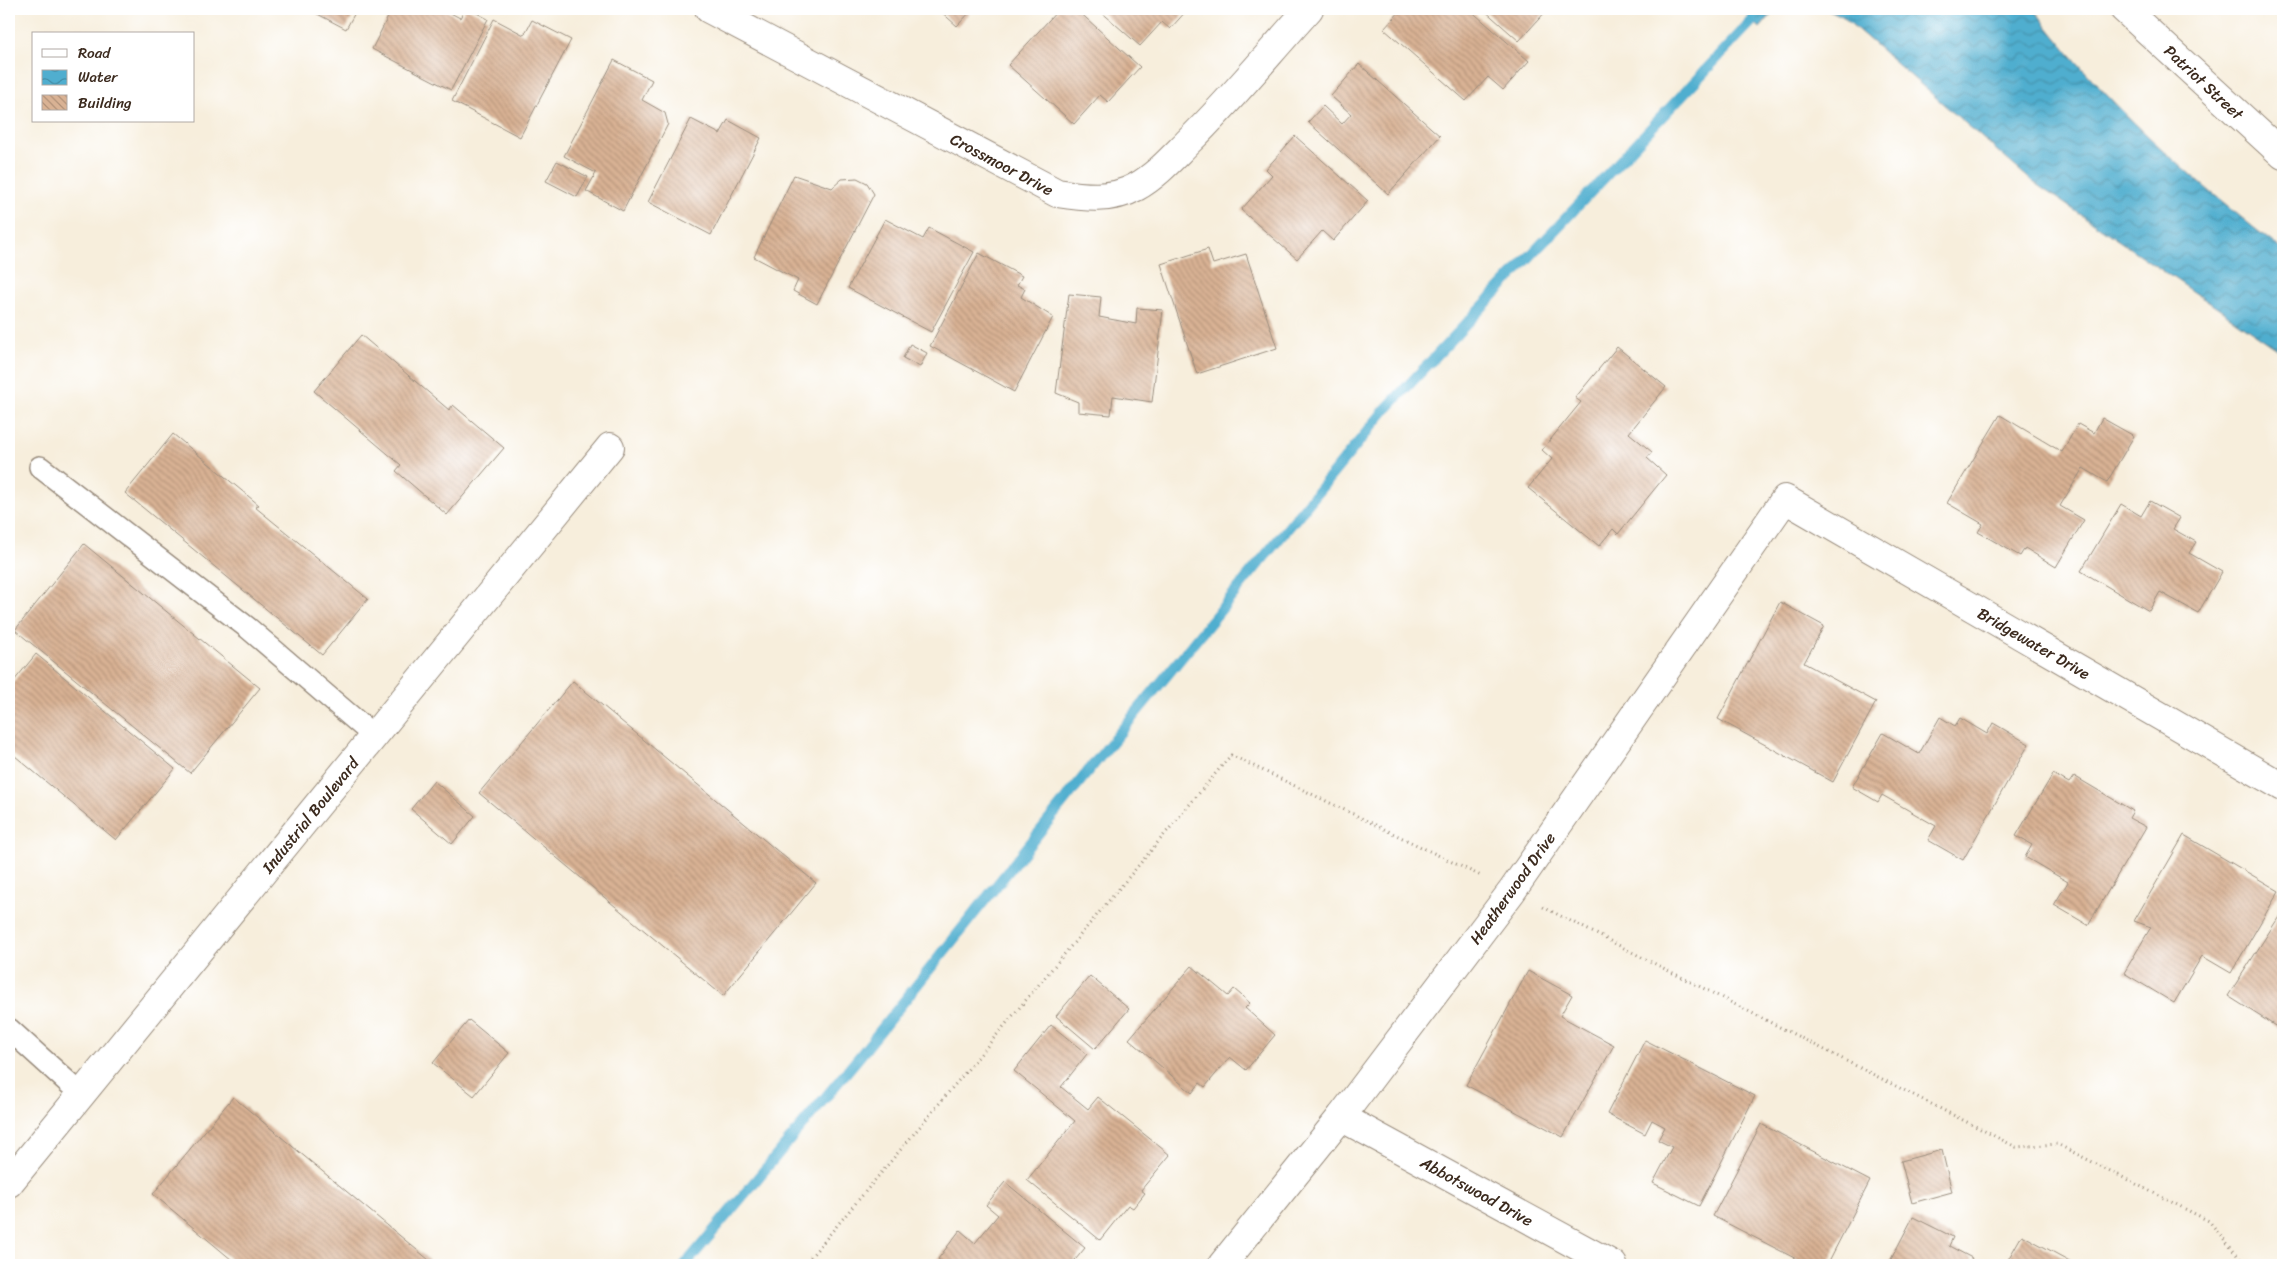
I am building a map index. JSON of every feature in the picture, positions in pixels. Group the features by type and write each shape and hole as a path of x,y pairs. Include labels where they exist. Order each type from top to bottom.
{"street":[{"name":"Crossmoor Drive","path":"709,9 1057,193 1090,197 1113,195 1135,188 1153,175 1204,126 1309,9"},
{"name":"Patriot Street","path":"2124,9 2283,155"},
{"name":"Industrial Boulevard","path":"9,1183 610,447"},
{"name":"Bridgewater Drive","path":"1786,499 2283,787"},
{"name":"Heatherwood Drive","path":"1222,1265 1342,1117 1512,891 1786,499"},
{"name":"Abbotswood Drive","path":"1342,1117 1613,1265"}],"lane":[{"path":"40,466 248,628 374,736"},
{"path":"9,1029 82,1095"}],"path":[{"path":"804,1265 1231,755 1512,891 2016,1147 2057,1144 2209,1221 2245,1265"}],"water":[{"path":"1752,9 1785,9 1771,15 1760,28 1747,15"},
{"path":"1827,9 1863,9 1870,14 1873,9 2034,9 2076,62 2147,135 2197,180 2283,250 2283,353 2033,182 1842,16"}],"building":[{"path":"308,9 357,9 346,29"},
{"path":"392,9 443,9 460,18 465,9 469,9 488,19 451,90 372,49"},
{"path":"938,9 973,9 957,26"},
{"path":"1059,9 1076,9 1140,67 1108,102 1100,95 1074,124 1008,65"},
{"path":"1098,9 1188,9 1170,29 1162,22 1140,46"},
{"path":"1402,9 1421,9 1425,12 1428,9 1469,9 1529,61 1503,90 1488,77 1466,101 1384,29"},
{"path":"1483,9 1548,9 1519,41"},
{"path":"494,19 524,35 532,20 571,40 520,137 452,101"},
{"path":"614,60 652,80 642,100 665,113 668,124 623,211 586,191 596,173 564,156"},
{"path":"1359,64 1440,136 1388,194 1308,122 1323,106 1342,124 1351,114 1331,96"},
{"path":"691,119 720,134 728,120 761,138 711,235 648,202"},
{"path":"1295,136 1368,201 1333,241 1322,231 1297,259 1241,210 1272,175 1266,169"},
{"path":"557,161 588,177 577,197 546,181"},
{"path":"794,175 832,188 842,179 857,178 867,183 874,194 817,304 793,291 798,280 754,257"},
{"path":"885,219 923,239 929,228 974,252 931,332 848,288"},
{"path":"1208,249 1213,264 1246,254 1277,348 1197,374 1161,264"},
{"path":"979,253 1022,276 1017,285 1025,289 1021,297 1053,317 1014,392 930,346"},
{"path":"1069,294 1101,297 1099,317 1136,324 1137,308 1163,310 1152,402 1113,396 1111,415 1078,412 1078,402 1056,393"},
{"path":"361,335 449,410 453,405 504,448 447,515 396,471 401,465 314,391"},
{"path":"910,344 927,353 920,367 903,358"},
{"path":"1617,347 1666,387 1629,433 1652,452 1647,458 1666,475 1618,534 1613,529 1599,546 1528,488 1552,459 1542,450 1581,402 1575,398"},
{"path":"2000,415 2062,452 2078,424 2094,433 2102,418 2134,436 2107,482 2083,468 2060,506 2084,520 2056,567 2025,548 2020,556 1978,532 1983,524 1947,503"},
{"path":"173,434 259,505 255,507 368,599 322,655 125,493"},
{"path":"2150,501 2180,518 2173,529 2196,542 2189,553 2222,572 2198,613 2160,592 2149,611 2081,571 2121,504 2141,516"},
{"path":"84,544 260,688 190,773 15,630"},
{"path":"1780,602 1824,626 1804,663 1876,702 1833,782 1718,719"},
{"path":"36,654 175,769 116,840 9,751 9,687"},
{"path":"573,681 816,883 723,996 479,793"},
{"path":"1940,717 1955,726 1960,718 1987,734 1993,723 2029,744 1963,860 1928,840 1936,826 1882,795 1878,802 1852,787 1883,733 1919,754"},
{"path":"2053,774 2069,783 2074,776 2133,811 2129,818 2146,827 2088,925 2054,905 2068,882 2025,857 2032,845 2016,836"},
{"path":"434,781 475,816 452,844 411,809"},
{"path":"2184,835 2279,891 2231,973 2202,956 2174,1003 2124,973 2151,927 2134,921"},
{"path":"2282,912 2283,1023 2280,1029 2228,996"},
{"path":"1192,966 1228,996 1234,989 1250,1003 1245,1008 1275,1035 1246,1070 1230,1057 1205,1087 1200,1083 1192,1093 1129,1039"},
{"path":"1528,971 1572,995 1560,1016 1614,1045 1563,1137 1466,1085"},
{"path":"1090,976 1129,1009 1095,1049 1056,1016"},
{"path":"469,1020 509,1053 474,1096 433,1063"},
{"path":"1051,1025 1087,1054 1061,1087 1088,1109 1098,1097 1170,1155 1141,1190 1145,1193 1133,1208 1128,1205 1100,1240 1027,1180 1075,1121 1014,1071"},
{"path":"1645,1040 1755,1096 1699,1206 1653,1183 1672,1147 1658,1140 1665,1127 1652,1120 1645,1134 1607,1114"},
{"path":"233,1097 435,1265 238,1265 153,1194"},
{"path":"1761,1124 1870,1181 1827,1265 1808,1265 1713,1216"},
{"path":"1942,1150 1952,1192 1912,1203 1901,1161"},
{"path":"1005,1182 1085,1248 1071,1265 946,1265 938,1259 960,1230 975,1243 998,1215 986,1205"},
{"path":"1913,1217 1953,1237 1949,1246 1972,1258 1969,1265 1888,1265"},
{"path":"2022,1235 2077,1265 2005,1265"}],"waterway":[{"path":"685,1265 860,1056 1098,759 1385,410 1753,20"}]}
